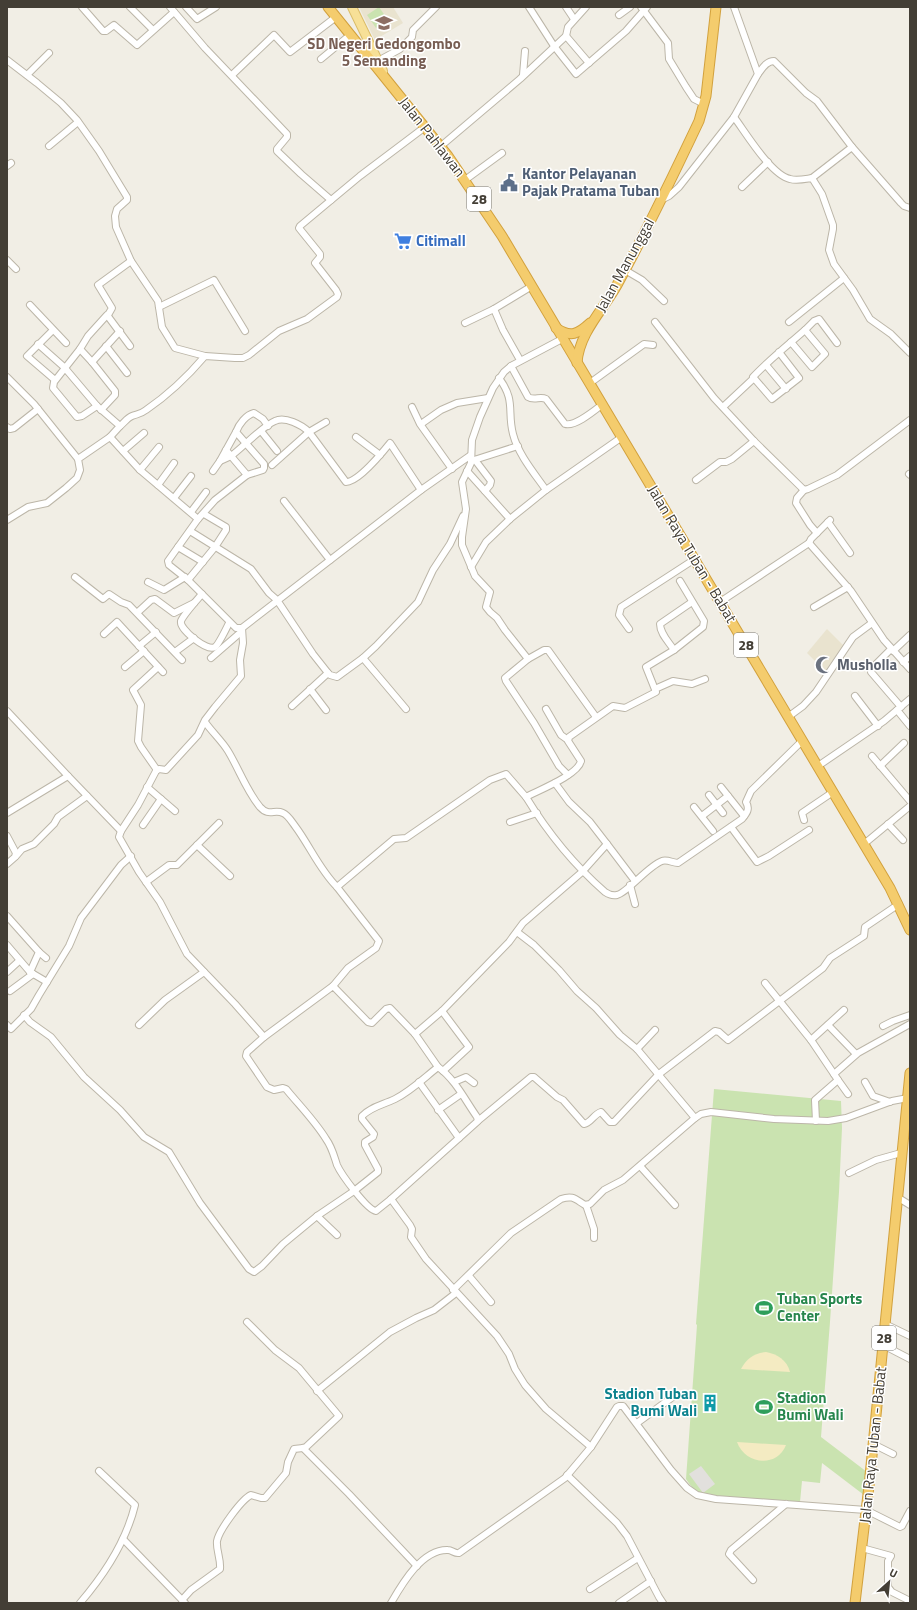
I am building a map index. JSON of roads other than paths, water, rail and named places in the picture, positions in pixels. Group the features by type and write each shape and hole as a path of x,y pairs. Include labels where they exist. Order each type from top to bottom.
{"highway":[{"name":"28","path":"328,7 388,80"},
{"name":"Jalan Manunggal","path":"577,363 578,351 581,343 625,270 699,121 704,104 716,7"},
{"name":"Jalan Pahlawan","path":"388,80 441,146 465,180 502,236 565,342"},
{"path":"556,328 563,332 573,334 583,329 595,319"},
{"name":"Jalan Raya Tuban - Babat","path":"565,342 864,844 899,904 909,926"},
{"name":"Jalan Raya Tuban - Babat","path":"855,1603 873,1444 897,1197 904,1150 910,1073"}],"main road":[{"name":"Jalan Pahlawan","path":"352,7 388,80"}],"street":[{"path":"82,7 103,31 106,31 112,25 115,25 135,44 138,45 172,9 205,48 287,134 287,137 277,150 301,174 331,200"},
{"path":"130,7 152,30"},
{"path":"186,7 197,19 216,7"},
{"path":"378,61 400,49 412,37 413,30 436,7"},
{"path":"529,7 554,46 575,74 626,31 644,8 668,43 669,59 686,88 694,99 704,104"},
{"path":"566,7 574,19"},
{"path":"441,146 566,36 568,27 586,7"},
{"path":"619,15 630,7"},
{"path":"734,7 758,74"},
{"path":"232,75 274,35 291,52 336,17"},
{"path":"321,59 350,35"},
{"path":"566,36 589,63"},
{"path":"523,75 525,51"},
{"path":"27,75 50,53"},
{"path":"7,60 61,104 78,122 99,151 127,197 127,200 117,209 115,216 116,227 131,261 158,301 162,327 174,347 205,356 243,358 279,332 307,319 337,297 338,294 336,290 315,263 320,257 320,254 299,228 300,225 425,127"},
{"path":"661,200 669,196 680,187 734,117 758,74 766,64 770,61 774,61 806,93 817,101 852,147 901,203 910,208"},
{"path":"734,117 768,162 780,174 792,180 812,178 852,147"},
{"path":"49,146 78,122"},
{"path":"465,180 502,153"},
{"path":"742,187 768,162"},
{"path":"812,178 822,194 832,224 833,229 829,244 830,257 870,319 891,334 910,353"},
{"path":"7,260 16,269"},
{"path":"80,349 92,362 115,393 99,408 77,417 53,388 53,384 88,336 106,315 108,315 112,308 98,285 131,261"},
{"path":"625,270 642,280 664,301"},
{"path":"789,322 844,278"},
{"path":"159,307 214,280 245,331"},
{"path":"465,323 494,309 532,286"},
{"path":"30,305 66,343"},
{"path":"494,309 503,330 520,360"},
{"path":"805,310 814,321"},
{"path":"108,315 130,346"},
{"path":"723,407 754,378 754,376 817,319 820,320 837,343"},
{"path":"655,322 704,387 754,442 804,490"},
{"path":"53,330 27,356 55,380"},
{"path":"791,342 811,366 824,356 824,353 805,330"},
{"path":"92,362 120,331"},
{"path":"528,660 497,618 486,607 490,592 475,576 471,567 462,542 466,509 462,482 473,459 475,430 488,398 499,378 511,366 520,360 565,342"},
{"path":"38,344 64,367 99,408 120,426"},
{"path":"590,383 644,344 653,345"},
{"path":"106,346 127,373"},
{"path":"754,378 772,399 799,380 799,377 780,352"},
{"path":"78,458 110,437 120,426 133,416 146,411 161,399 181,382 205,356"},
{"path":"766,365 786,389"},
{"path":"511,366 528,397 532,399 546,399 562,421 568,425 578,421 602,403"},
{"path":"7,377 38,409 78,458 80,470 77,478 47,503 28,507 7,520"},
{"path":"499,378 509,393 513,434 518,446 532,472 546,490"},
{"path":"421,424 441,410 457,403 488,398"},
{"path":"412,407 421,424 452,469"},
{"path":"7,427 10,429 14,428 38,409"},
{"path":"213,471 236,432 248,416 251,414 257,415 268,426"},
{"path":"220,461 231,456 274,421 285,420 304,427 309,432 346,482 356,478 380,456 390,443 421,490"},
{"path":"817,533 796,503 797,498 804,490 837,475 910,420"},
{"path":"272,465 309,432 326,422"},
{"path":"261,431 277,451"},
{"path":"236,432 248,443 265,466 263,470 247,475 215,500 198,519 168,563 187,578 229,623 242,630"},
{"path":"123,452 144,433"},
{"path":"110,437 140,470 198,519"},
{"path":"356,437 380,456"},
{"path":"471,567 486,542 510,519 546,490 622,437"},
{"path":"696,480 720,462 726,462 732,459 754,442"},
{"path":"211,658 277,600 421,490 452,469 473,459 518,446"},
{"path":"140,470 159,447"},
{"path":"226,450 247,475"},
{"path":"473,459 491,481 490,485 484,491"},
{"path":"158,485 174,463"},
{"path":"467,472 510,519"},
{"path":"174,498 191,476"},
{"path":"191,512 206,492"},
{"path":"284,500 330,560"},
{"path":"190,531 251,569 269,593 277,600 313,654 328,673 334,677 340,676 364,658 422,597 428,578 450,544 466,509"},
{"path":"148,582 162,590 167,590 187,578 203,562 225,533 226,528 204,514"},
{"path":"720,602 809,543 829,521 850,553"},
{"path":"809,543 848,587 892,650 910,669"},
{"path":"178,547 203,562"},
{"path":"628,629 619,614 621,607 695,559"},
{"path":"75,577 103,599 109,594 120,602 129,604 182,660"},
{"path":"656,689 646,668 674,650 704,625 704,620 680,581"},
{"path":"814,607 848,587"},
{"path":"202,594 183,618 181,623 183,628 205,646 213,648 216,646 229,623"},
{"path":"138,612 151,600 155,599 174,613 196,602"},
{"path":"674,650 660,629 660,624 692,602"},
{"path":"104,634 117,622 163,672"},
{"path":"788,717 803,706 816,692 853,637 872,623"},
{"path":"157,770 168,770 198,735 215,707 240,676 240,660 243,643 242,630"},
{"path":"139,646 156,632"},
{"path":"910,635 872,668 870,672 899,708 910,726"},
{"path":"175,652 194,638"},
{"path":"568,775 559,766 505,678 528,660 544,650 548,650 596,717"},
{"path":"125,667 144,651"},
{"path":"903,662 910,656"},
{"path":"364,658 406,709"},
{"path":"157,770 141,747 138,740 141,706 133,690 158,667"},
{"path":"292,706 328,673"},
{"path":"568,740 569,737 613,706 624,708 632,705 652,695 656,692 656,689 673,681 692,684 705,679"},
{"path":"310,690 326,710"},
{"path":"855,696 878,726"},
{"path":"818,766 878,726 910,699"},
{"path":"526,797 568,775 578,767 581,762 568,740 561,735 546,709"},
{"path":"7,711 120,831"},
{"path":"205,722 227,750 240,777 258,804 262,809 270,813 282,813 287,816 296,827 328,879 337,887 379,941 376,948 352,964 333,986 264,1037 247,1052 246,1057 267,1087 274,1090 282,1088 286,1089 322,1133 330,1146 340,1171 354,1191 374,1211 392,1199 479,1120 531,1077 534,1077 557,1097 563,1100 584,1124 601,1112 610,1122 614,1122 659,1074 715,1031 719,1032 728,1040 823,968 830,958 864,936 865,927 899,904"},
{"path":"738,808 746,802 751,792 765,776 802,741"},
{"path":"880,766 904,743"},
{"path":"872,756 910,801"},
{"path":"157,770 120,831 120,838 146,882 160,902 187,954 264,1037"},
{"path":"337,887 394,839 406,838 490,780 506,774 526,797 554,838 582,872 609,895 617,895 665,860 678,863 731,827 744,816 748,809 746,802"},
{"path":"7,813 68,776"},
{"path":"555,783 568,802 590,822 608,844 633,883 635,904"},
{"path":"147,787 175,811"},
{"path":"721,787 744,816"},
{"path":"804,820 802,813 833,792"},
{"path":"709,795 722,812"},
{"path":"7,864 22,849 34,844 45,834 58,817 87,796"},
{"path":"702,816 728,796"},
{"path":"143,825 161,799"},
{"path":"864,844 910,806"},
{"path":"694,807 713,831"},
{"path":"510,822 537,813"},
{"path":"146,882 169,865 177,864 219,823"},
{"path":"888,824 903,840"},
{"path":"731,827 754,861 757,862 809,830"},
{"path":"7,836 16,856"},
{"path":"415,1034 442,1011 517,932 523,923 582,872 608,844"},
{"path":"197,845 230,876"},
{"path":"7,1025 11,1029 31,1009 71,942 80,918 121,865 131,856"},
{"path":"7,916 46,958"},
{"path":"517,932 530,942 559,970 577,991 596,1008 620,1035 637,1049 695,1118"},
{"path":"7,945 19,961 31,973 47,982"},
{"path":"10,991 31,973 39,952"},
{"path":"7,972 19,961"},
{"path":"138,1025 165,1000 204,972"},
{"path":"765,983 811,1040 848,1094"},
{"path":"333,986 368,1022 372,1023 389,1008 415,1034 440,1069 454,1082 479,1120"},
{"path":"811,1040 844,1010"},
{"path":"24,1015 30,1022 51,1037 84,1077 120,1110 144,1137 169,1152 200,1204 251,1271 254,1272 262,1266 283,1244 317,1216 354,1191 378,1171 365,1145 365,1142 374,1136 362,1119 362,1116 372,1108 395,1099 440,1069 469,1047 442,1011"},
{"path":"884,1026 910,1015"},
{"path":"816,1122 815,1100 856,1054 910,1024"},
{"path":"828,1025 856,1054"},
{"path":"637,1049 655,1030"},
{"path":"454,1082 466,1077 474,1083"},
{"path":"419,1082 459,1138"},
{"path":"865,1082 871,1094 875,1097 890,1102"},
{"path":"438,1110 461,1094"},
{"path":"586,1205 604,1190 623,1180 695,1118 706,1112 816,1122 838,1120 890,1102 908,1098"},
{"path":"849,1173 876,1160 904,1150"},
{"path":"640,1166 675,1205"},
{"path":"317,1391 390,1332 434,1310 455,1292 468,1276 511,1233 561,1199 570,1196 586,1205 594,1229 594,1238"},
{"path":"897,1197 910,1205"},
{"path":"392,1199 410,1225 412,1229 411,1237 419,1249 455,1292 497,1336 509,1354 525,1384 546,1409 591,1446"},
{"path":"317,1216 337,1235"},
{"path":"468,1276 491,1302"},
{"path":"123,1539 183,1601 191,1590 220,1569 216,1548 218,1537 241,1503 251,1495 265,1498 286,1473 288,1462 294,1449 303,1448 339,1416 299,1368 275,1350 247,1322"},
{"path":"885,1324 910,1336"},
{"path":"883,1345 910,1359"},
{"path":"637,1424 674,1396"},
{"path":"391,1603 403,1582 417,1566 432,1553 448,1550 459,1554 545,1493 567,1475 591,1446 619,1406 623,1406 672,1470 697,1496 716,1499 866,1510 900,1527 910,1511"},
{"path":"873,1444 893,1454"},
{"path":"303,1448 417,1566"},
{"path":"80,1603 106,1570 123,1539 134,1510 134,1503 99,1471"},
{"path":"567,1475 622,1529 663,1603"},
{"path":"753,1580 729,1554 731,1550 786,1504"},
{"path":"862,1548 891,1556 888,1565 888,1587 892,1592 910,1602"},
{"path":"590,1589 638,1558"},
{"path":"619,1603 651,1581"}],"place":[{"name":"SD Negeri Gedongombo 5 Semanding","path":"384,23"},
{"name":"Kantor Pelayanan Pajak Pratama Tuban","path":"509,183"},
{"name":"Citimall","path":"403,241"},
{"name":"Musholla","path":"824,665"},
{"name":"Tuban Sports Center","path":"764,1308"},
{"name":"Stadion Tuban Bumi Wali","path":"710,1403"},
{"name":"Stadion Bumi Wali","path":"764,1407"}]}
